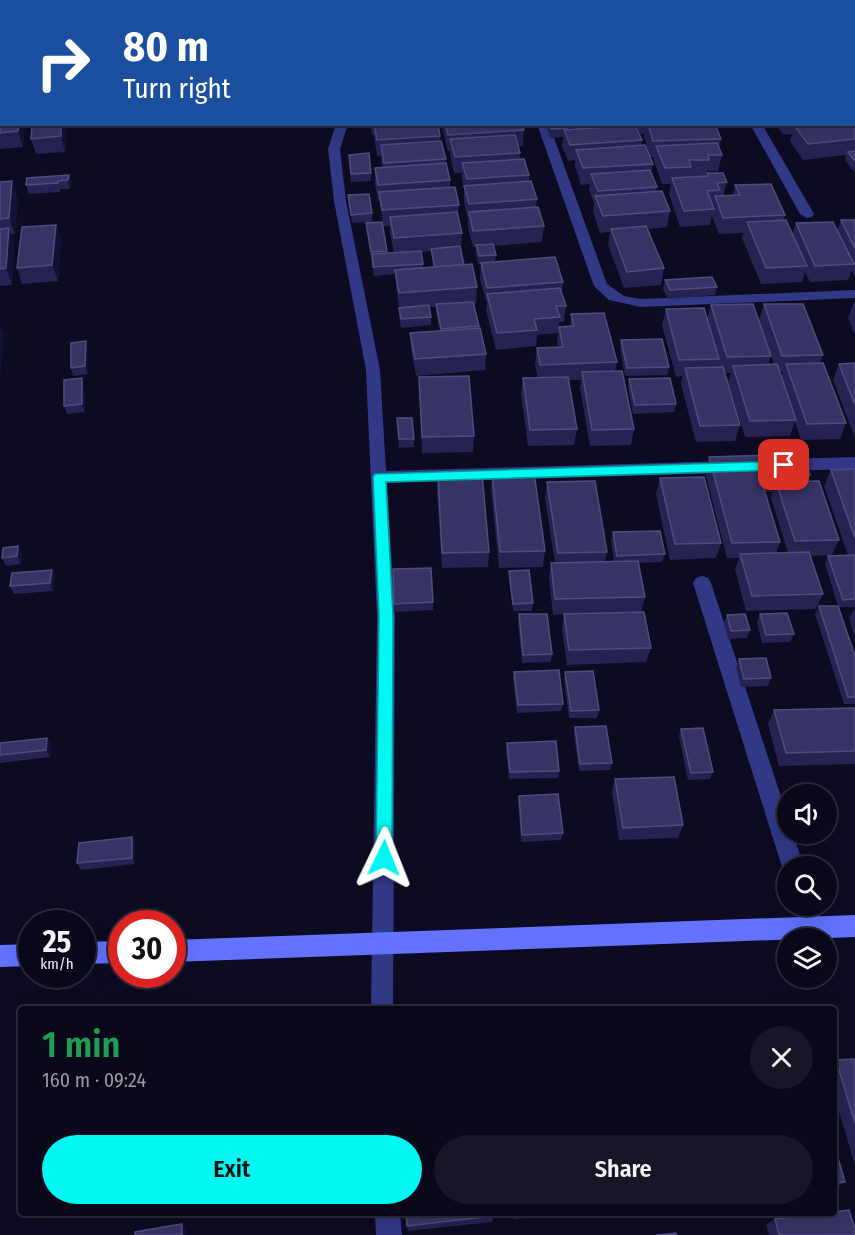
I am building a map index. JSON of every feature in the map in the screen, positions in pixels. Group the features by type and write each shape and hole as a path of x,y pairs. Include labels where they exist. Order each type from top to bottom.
{"street":[{"path":"341,126 334,149 340,201 373,370 386,617 386,793 381,945 382,1006"},
{"path":"544,126 601,286 608,294 628,302 641,303 855,294"},
{"path":"757,126 807,214"},
{"path":"772,466 855,463"},
{"path":"379,477 748,466"},
{"path":"702,583 789,856"},
{"path":"809,916 813,928 855,926"},
{"path":"186,951 777,929"},
{"path":"0,956 18,955"},
{"path":"388,1216 389,1235"}],"building":[{"path":"0,126 19,126 18,131 0,133"},
{"path":"32,126 61,126 61,136 31,139"},
{"path":"374,126 438,126 440,136 377,140"},
{"path":"446,126 523,126 524,130 448,135"},
{"path":"550,126 568,126 568,128 551,129"},
{"path":"635,126 642,140 570,145 564,130"},
{"path":"649,126 716,126 721,139 653,141"},
{"path":"795,126 855,126 855,139 808,144"},
{"path":"515,135 520,153 455,157 450,139"},
{"path":"441,141 446,159 384,163 381,145"},
{"path":"717,143 722,155 708,155 709,160 689,160 691,167 665,168 656,146"},
{"path":"645,145 653,164 583,168 576,150"},
{"path":"855,151 855,161 848,152"},
{"path":"369,153 371,173 351,174 349,155"},
{"path":"524,159 529,175 467,179 462,163"},
{"path":"446,163 450,180 378,185 375,168"},
{"path":"650,170 657,187 598,191 591,174"},
{"path":"707,173 723,173 727,182 717,183 720,190 707,191 714,209 684,211 672,178 708,176"},
{"path":"69,175 68,180 58,181 58,183 26,185 27,178"},
{"path":"12,181 9,218 0,219 0,182"},
{"path":"531,181 537,199 469,204 464,186"},
{"path":"771,184 785,215 723,218 715,196 740,195 735,185"},
{"path":"455,187 459,205 382,210 379,192"},
{"path":"662,191 670,211 603,216 595,196"},
{"path":"369,194 372,213 351,215 348,195"},
{"path":"538,207 544,226 473,231 469,212"},
{"path":"457,212 462,233 394,238 390,217"},
{"path":"786,220 807,266 766,268 747,222"},
{"path":"841,220 855,220 855,249"},
{"path":"382,222 387,251 371,252 366,223"},
{"path":"833,222 854,264 815,266 796,223"},
{"path":"56,225 52,265 17,268 22,227"},
{"path":"646,226 664,268 627,272 611,229"},
{"path":"9,228 6,268 0,269 0,229"},
{"path":"493,244 496,255 479,256 476,245"},
{"path":"460,246 464,265 435,267 431,249"},
{"path":"421,251 423,264 373,267 372,254"},
{"path":"555,257 563,282 487,288 481,263"},
{"path":"472,264 477,287 399,293 395,270"},
{"path":"712,277 717,287 670,290 665,280"},
{"path":"560,288 566,306 556,306 560,317 534,319 537,330 497,333 487,294"},
{"path":"473,302 479,326 441,329 436,304"},
{"path":"753,304 771,356 727,357 711,305"},
{"path":"764,304 803,304 823,355 782,356"},
{"path":"429,305 431,317 401,319 399,308"},
{"path":"704,308 719,359 679,360 666,309"},
{"path":"604,313 617,362 540,365 537,348 563,347 559,327 574,326 571,314"},
{"path":"480,328 486,354 415,359 410,333"},
{"path":"662,339 669,367 627,368 621,340"},
{"path":"86,341 85,366 71,368 71,343"},
{"path":"823,363 846,423 807,424 786,364"},
{"path":"855,363 855,405 839,364"},
{"path":"777,364 796,420 750,421 733,366"},
{"path":"723,367 740,425 700,426 685,368"},
{"path":"622,371 634,429 592,430 582,372"},
{"path":"469,376 474,436 422,437 419,377"},
{"path":"568,377 577,429 530,430 523,378"},
{"path":"82,378 82,404 64,406 64,380"},
{"path":"670,378 676,404 635,405 629,379"},
{"path":"397,418 412,418 414,439 399,439"},
{"path":"803,454 810,475 760,476 780,542 732,543 709,457"},
{"path":"855,469 855,538 831,470"},
{"path":"534,472 545,551 500,552 492,473"},
{"path":"482,473 489,552 442,553 438,474"},
{"path":"704,477 721,543 675,544 660,478"},
{"path":"595,481 607,552 558,553 547,482"},
{"path":"819,481 839,540 795,541 776,482"},
{"path":"660,531 665,554 617,556 613,532"},
{"path":"18,546 17,556 2,558 3,548"},
{"path":"809,552 823,594 752,596 740,554"},
{"path":"855,555 855,599 843,600 828,556"},
{"path":"638,561 645,597 555,599 551,563"},
{"path":"431,568 433,602 394,604 393,569"},
{"path":"52,570 50,583 10,586 12,573"},
{"path":"529,570 533,603 513,604 509,571"},
{"path":"819,606 838,606 855,656 855,697 848,697"},
{"path":"644,612 651,648 569,650 564,614"},
{"path":"787,613 794,634 766,635 760,614"},
{"path":"519,614 547,614 552,654 523,655"},
{"path":"745,614 750,630 731,631 727,615"},
{"path":"766,658 771,678 744,679 739,659"},
{"path":"559,670 563,704 518,705 514,672"},
{"path":"593,671 599,710 571,711 565,672"},
{"path":"855,708 855,751 786,753 774,710"},
{"path":"606,726 612,763 580,764 575,727"},
{"path":"703,728 713,772 691,773 681,729"},
{"path":"47,738 46,750 0,755 0,743"},
{"path":"556,741 559,771 510,772 507,743"},
{"path":"674,777 683,825 623,828 615,779"},
{"path":"558,794 563,833 522,835 519,796"},
{"path":"132,837 132,858 77,863 79,843"},
{"path":"220,1005 274,1006 220,1006"},
{"path":"855,1059 855,1123 837,1063 837,1060"},
{"path":"837,1154 845,1182 837,1183"},
{"path":"849,1210 855,1235 779,1235 775,1219 837,1216 837,1212"},
{"path":"406,1216 494,1216 407,1226"},
{"path":"182,1224 182,1235 135,1235 135,1232"}],"route":[{"path":"384,858 386,617 379,477 784,465"}]}
